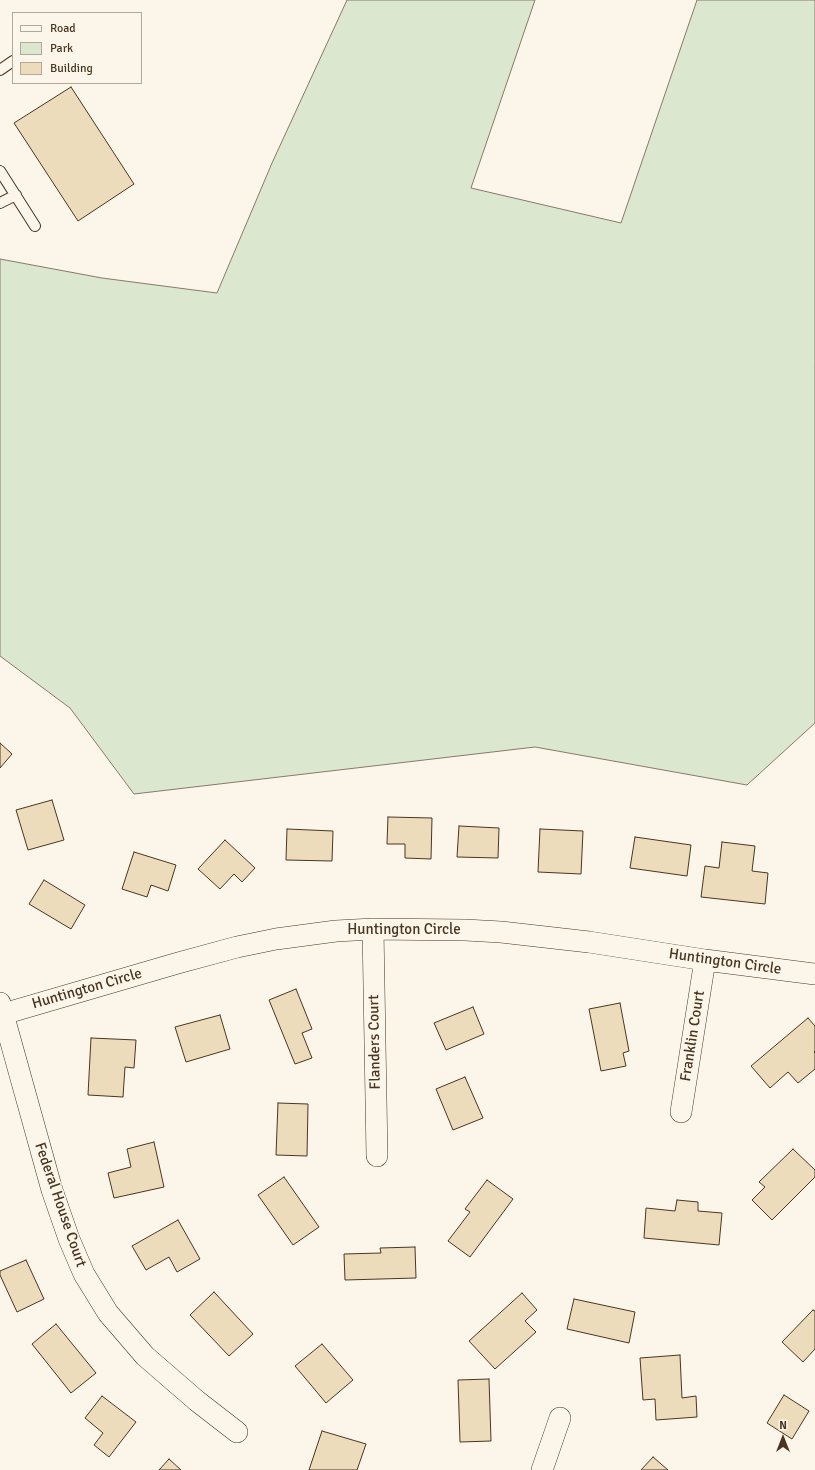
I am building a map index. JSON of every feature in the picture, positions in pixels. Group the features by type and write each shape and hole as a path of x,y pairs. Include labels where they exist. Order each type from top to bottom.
{"street":[{"name":"Huntington Circle","path":"1,1010 237,947 276,939 336,931 373,929 501,932 589,942 705,960 815,974"},
{"name":"Flanders Court","path":"373,929 377,1156"},
{"name":"Franklin Court","path":"681,1112 705,960"},
{"name":"Federal House Court","path":"1,1010 52,1190 75,1253 95,1295 108,1313 146,1356 198,1401 237,1432"},
{"path":"542,1470 560,1418"}],"lane":[{"path":"0,70 12,62"},
{"path":"0,171 35,226"},
{"path":"0,203 16,196"}],"green space":[{"path":"347,0 535,0 471,188 621,223 697,0 815,0 815,723 747,785 535,747 134,794 70,708 0,656 0,259 102,278 217,293 272,163"}],"building":[{"path":"71,87 134,184 78,221 14,123"},
{"path":"0,743 12,754 0,768"},
{"path":"52,800 64,840 28,850 16,810"},
{"path":"388,817 432,818 431,859 405,858 405,844 387,844"},
{"path":"459,826 499,828 498,858 457,857"},
{"path":"287,829 333,831 332,861 286,860"},
{"path":"540,829 583,831 581,874 538,872"},
{"path":"635,837 691,845 687,876 630,868"},
{"path":"225,840 255,868 242,882 234,874 220,889 198,869"},
{"path":"722,842 755,846 752,871 768,873 765,904 701,897 705,866 719,868"},
{"path":"134,852 176,865 168,891 151,885 147,897 122,889"},
{"path":"44,880 85,905 71,929 29,904"},
{"path":"296,989 312,1029 302,1033 312,1058 295,1064 269,1000"},
{"path":"620,1003 629,1051 623,1053 626,1066 601,1071 589,1009"},
{"path":"473,1007 484,1034 446,1050 434,1023"},
{"path":"220,1015 230,1049 186,1062 175,1027"},
{"path":"808,1018 815,1026 815,1069 798,1083 788,1072 770,1088 751,1066"},
{"path":"91,1038 136,1040 134,1068 125,1067 123,1097 88,1095"},
{"path":"465,1077 483,1118 453,1130 436,1089"},
{"path":"278,1103 308,1104 307,1156 276,1155"},
{"path":"154,1142 164,1187 114,1198 108,1173 131,1167 127,1149"},
{"path":"793,1149 815,1170 815,1177 772,1220 752,1200 765,1187 759,1182"},
{"path":"284,1177 319,1227 293,1245 258,1195"},
{"path":"487,1180 513,1199 470,1257 448,1241 470,1212 465,1209"},
{"path":"677,1200 698,1202 698,1211 722,1213 719,1245 644,1238 646,1208 675,1211"},
{"path":"178,1220 200,1259 177,1272 169,1257 146,1270 132,1246"},
{"path":"415,1247 416,1278 345,1280 344,1254 381,1253 380,1248"},
{"path":"26,1260 44,1299 17,1312 0,1275 0,1271"},
{"path":"214,1292 253,1334 229,1356 190,1315"},
{"path":"522,1293 537,1310 525,1321 536,1332 495,1369 469,1341"},
{"path":"574,1299 635,1312 629,1343 567,1329"},
{"path":"813,1310 815,1311 815,1349 803,1362 782,1342"},
{"path":"56,1324 96,1373 71,1393 32,1344"},
{"path":"322,1344 353,1380 326,1403 295,1366"},
{"path":"680,1355 682,1398 696,1396 697,1417 656,1420 655,1399 643,1400 640,1358"},
{"path":"489,1379 491,1441 460,1442 458,1380"},
{"path":"784,1395 809,1411 792,1439 767,1423"},
{"path":"102,1396 136,1422 109,1457 94,1445 103,1433 85,1418"},
{"path":"322,1431 366,1444 357,1470 309,1470"},
{"path":"653,1457 668,1470 641,1470"},
{"path":"169,1459 181,1470 159,1470"}]}
